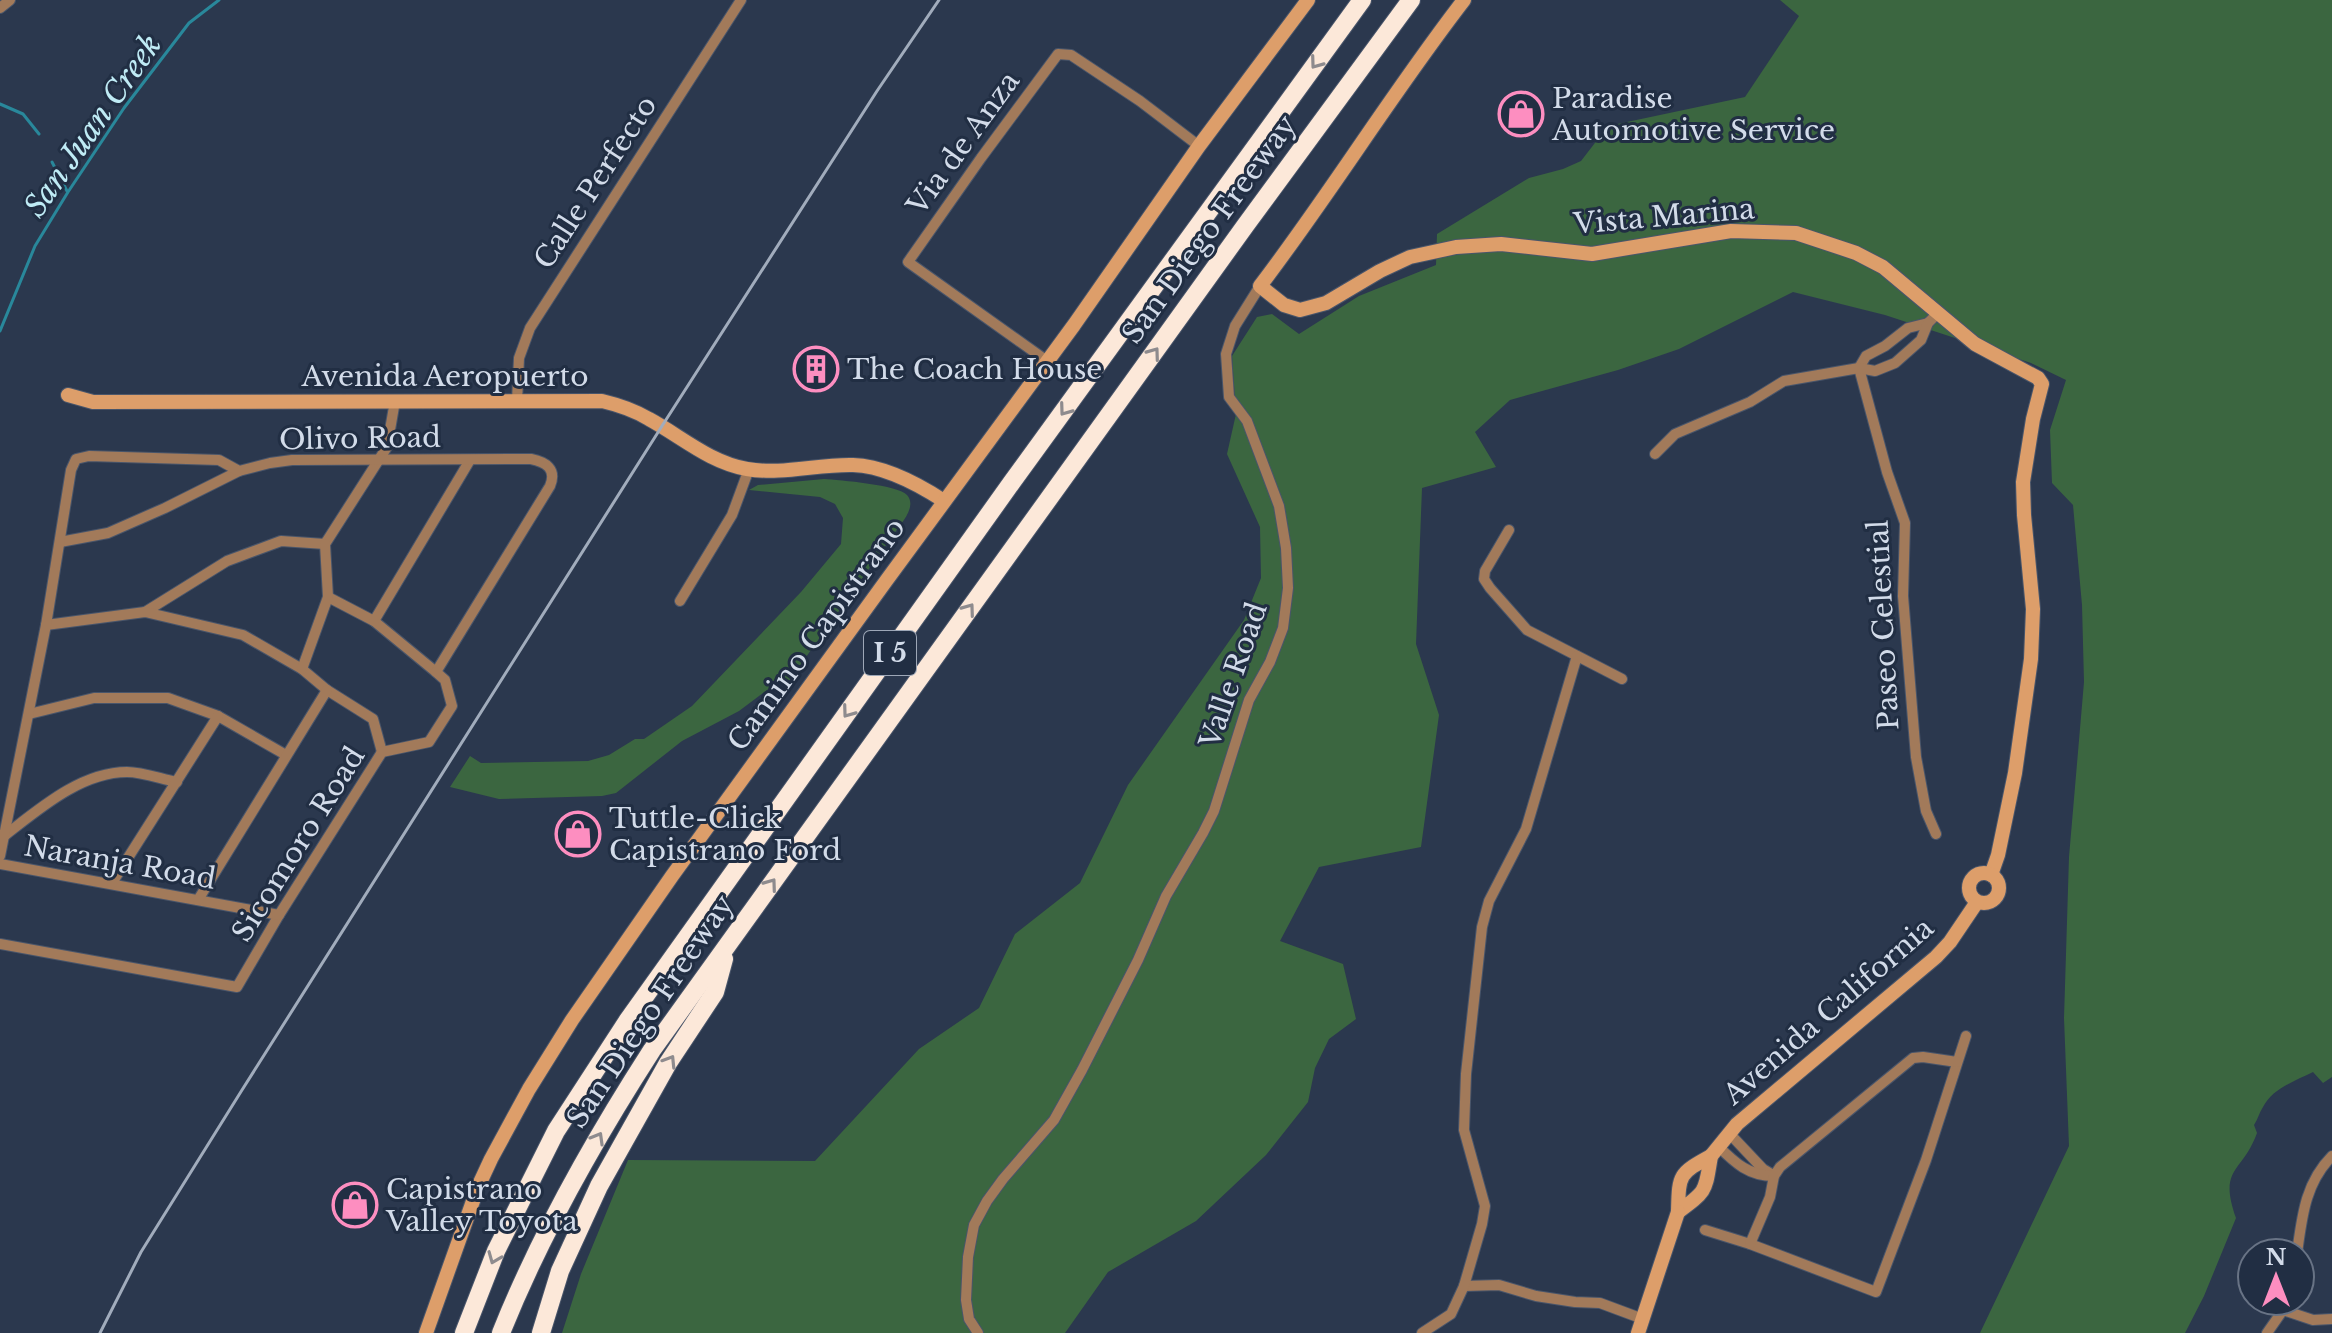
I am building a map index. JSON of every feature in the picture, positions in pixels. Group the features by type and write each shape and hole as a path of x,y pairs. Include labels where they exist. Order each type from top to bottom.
{"highway":[{"name":"San Diego Freeway","path":"464,1333 496,1251 556,1131 628,1020 1021,469 1362,0"},
{"name":"San Diego Freeway","path":"501,1333 562,1199 652,1050 1217,264 1411,0"},
{"path":"541,1333 560,1271 599,1186 668,1063 715,992 727,948"}],"street":[{"path":"0,8 10,0"},
{"name":"Calle Perfecto","path":"517,401 519,358 530,328 741,0"},
{"name":"Camino Capistrano","path":"426,1333 478,1187 529,1089 572,1020 672,876 1092,301 1199,146 1308,0"},
{"name":"Valle Road","path":"978,1333 969,1319 966,1300 968,1257 974,1225 995,1190 1054,1120 1082,1070 1138,960 1166,896 1214,811 1249,700 1270,662 1283,628 1288,588 1279,506 1247,421 1229,397 1226,354 1235,326 1421,55 1464,0"},
{"name":"Via de Anza","path":"1047,361 908,262 965,180 1058,54 1071,55 1140,101 1199,146"},
{"name":"Vista Marina","path":"1260,286 1284,305 1300,310 1326,303 1410,257 1456,247 1501,244 1592,254 1731,231 1796,233 1856,253 1883,267 1933,318 2038,378 2042,384 2041,390"},
{"path":"1859,368 1866,356 1908,328 1933,318"},
{"path":"1655,454 1675,434 1750,402 1784,381 1859,368 1875,371 1895,363 1921,340 1933,318"},
{"path":"1885,346 1895,363"},
{"name":"Paseo Celestial","path":"1859,368 1887,472 1905,523 1903,596 1916,757 1926,811 1936,834"},
{"name":"Avenida California","path":"1991,875 2010,797 2031,659 2033,609 2023,482 2041,390"},
{"name":"Avenida Aeropuerto","path":"68,395 93,402 602,401 624,407 662,426 705,454 749,469 855,465 903,479 944,501"},
{"path":"302,669 328,597 325,544 387,447 395,401"},
{"path":"0,856 46,625 71,470 76,459 89,456 219,460 239,471"},
{"name":"Olivo Road","path":"60,542 108,533 239,471 270,463 292,460 531,459 546,463 553,474 550,486 436,672"},
{"path":"374,621 470,460"},
{"path":"680,601 732,515 749,469"},
{"path":"1509,530 1491,559 1484,579 1527,630 1622,679"},
{"path":"145,612 227,561 281,541 325,544"},
{"path":"328,597 374,621 436,672"},
{"path":"46,625 145,612 243,635 302,669 327,690 373,719 382,752"},
{"path":"1422,1333 1451,1314 1464,1286 1482,1224 1485,1206 1464,1130 1466,1074 1482,927 1489,901 1526,829 1577,656"},
{"name":"Sicomoro Road","path":"0,944 237,987 382,752 429,742 452,706 445,680 436,672"},
{"path":"198,900 327,690"},
{"path":"29,714 94,698 168,698 218,716 286,755"},
{"path":"112,883 218,716"},
{"path":"4,836 50,800 88,780 127,772 177,782"},
{"name":"Naranja Road","path":"0,864 279,915"},
{"name":"Avenida California","path":"1984,873 1991,875 1997,880 1997,895 1985,904 1977,902 1969,892 1972,879 1984,873"},
{"name":"Avenida California","path":"1640,1326 1678,1212 1681,1178 1688,1169 1715,1151 1729,1133 1936,957 1977,902"},
{"path":"1705,1230 1876,1292 1926,1160 1966,1036"},
{"path":"1750,1244 1780,1167 1913,1058 1957,1062"},
{"path":"1729,1133 1763,1169 1774,1176"},
{"path":"1715,1151 1760,1176 1774,1176"},
{"name":"Avenida California","path":"1678,1212 1704,1191 1715,1151"},
{"path":"2299,1237 2312,1183 2332,1156"},
{"path":"1464,1286 1499,1285 1536,1296 1600,1303 1640,1326"},
{"path":"2307,1317 2313,1320 2332,1319"}],"green space":[{"path":"1780,0 2332,0 2332,1077 2323,1083 2313,1072 2278,1090 2267,1100 2254,1125 2257,1133 2231,1180 2231,1201 2236,1218 2185,1333 1980,1333 2069,1146 2064,1018 2069,857 2084,682 2082,605 2073,505 2052,483 2050,430 2066,380 2031,363 1885,315 1793,292 1679,349 1618,370 1510,400 1475,432 1496,467 1422,488 1416,644 1439,715 1421,847 1319,867 1280,941 1343,964 1356,1019 1329,1039 1315,1068 1308,1102 1266,1155 1196,1221 1108,1272 1065,1333 562,1333 581,1274 628,1160 815,1161 919,1049 979,1008 1015,934 1080,883 1128,785 1244,620 1261,578 1260,527 1227,454 1236,414 1232,356 1257,317 1272,314 1299,334 1359,296 1436,265 1437,234 1529,178 1581,161 1608,126 1745,97 1799,16"},
{"path":"824,479 893,488 907,495 910,506 908,514 786,685 779,681 739,711 682,741 616,793 499,799 450,787 470,756 481,763 588,761 609,755 635,739 644,739 692,706 801,592 841,544 843,518 835,504 820,497 749,490 758,485"}],"waterway":[{"name":"San Juan Creek","path":"0,331 35,246 68,192 124,108 189,23 219,0"},
{"path":"0,104 23,114 39,134"},
{"path":"52,162 67,191"}],"railway":[{"path":"100,1333 141,1252 242,1090 662,426 939,0"}],"place":[{"name":"Paradise Automotive Service","path":"1521,114"},
{"name":"The Coach House","path":"816,369"},
{"name":"Tuttle-Click Capistrano Ford","path":"578,834"},
{"name":"Capistrano Valley Toyota","path":"355,1205"}]}
